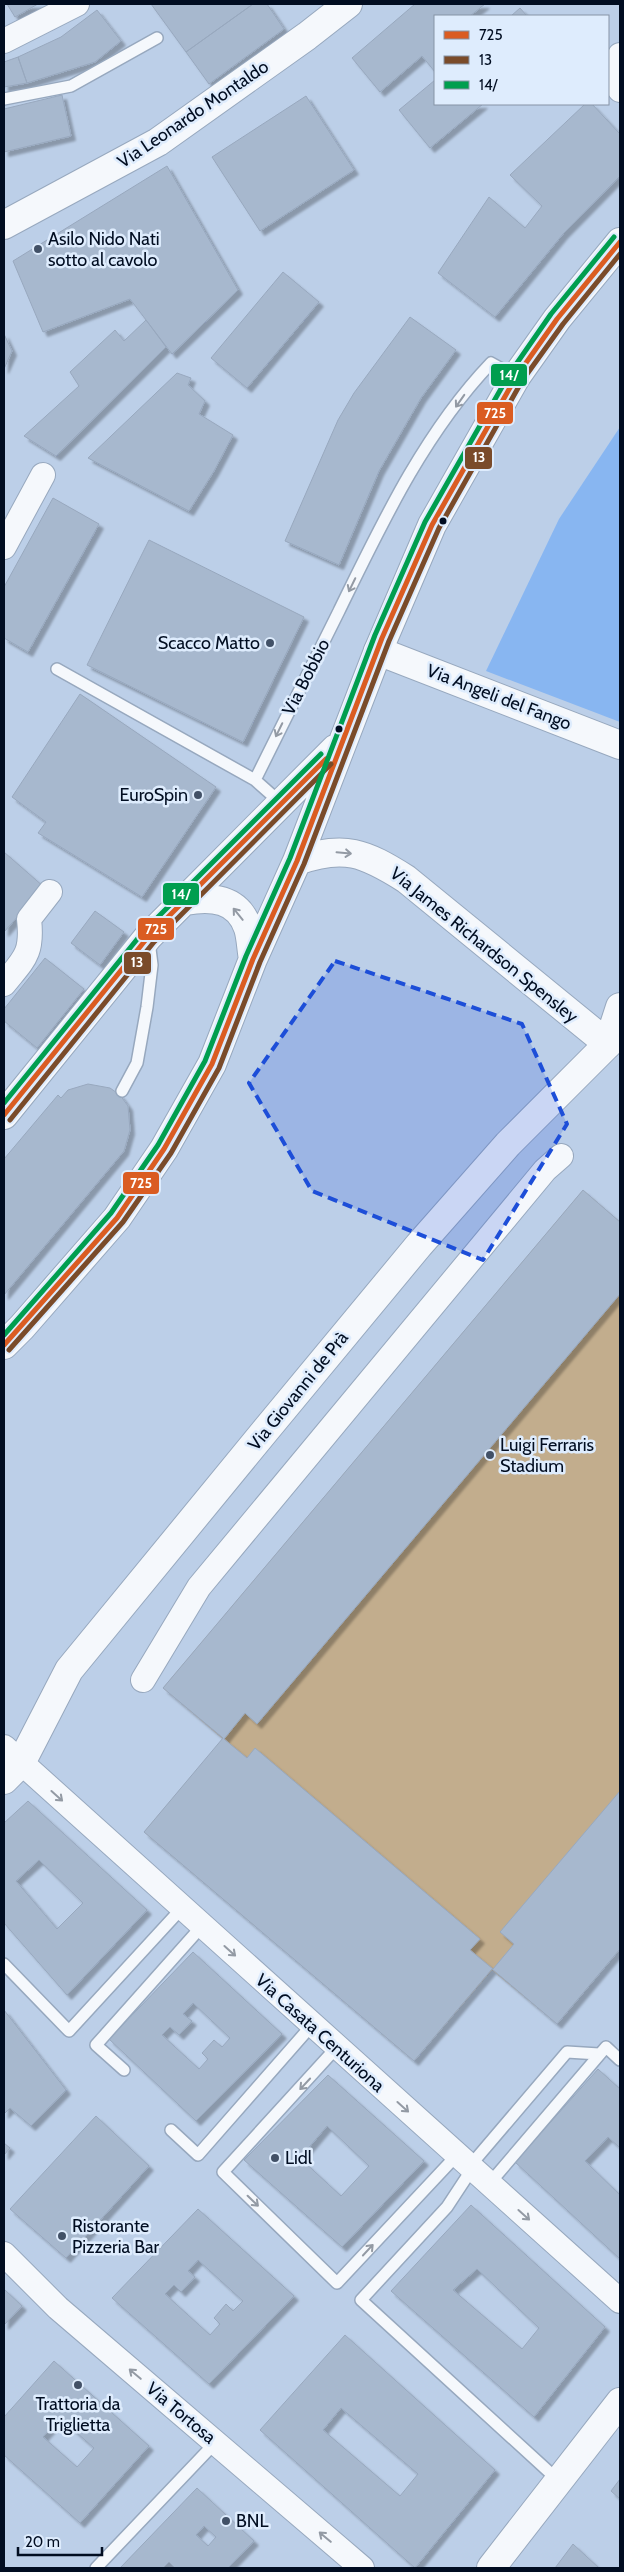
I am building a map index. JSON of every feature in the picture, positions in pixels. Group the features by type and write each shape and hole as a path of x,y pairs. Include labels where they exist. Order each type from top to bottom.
{"main road":[{"name":"Via Leonardo Montaldo","path":"4,225 158,142 307,36 348,4"},
{"path":"4,1345 117,1218 164,1149 212,1064 252,959 297,861 378,651 432,525 516,377 558,319 620,242"},
{"name":"Via Angeli del Fango","path":"378,651 620,745"},
{"path":"4,1115 148,937 345,739"},
{"name":"Via James Richardson Spensley","path":"297,861 315,855 343,851 374,858 406,879 616,1048"},
{"path":"185,901 206,897 223,901 236,910 248,927 252,959"},
{"path":"616,1048 620,1007"},
{"name":"Via Giovanni de Prà","path":"10,1763 69,1670 419,1245 508,1144 616,1048"},
{"path":"491,2568 560,2482 620,2402"}],"street":[{"path":"4,41 77,4"},
{"path":"620,56 610,76 620,90"},
{"path":"4,547 43,475"},
{"path":"4,984 29,953 29,920 50,892"},
{"path":"144,1680 199,1587 545,1170 561,1156"},
{"name":"Via Casata Centuriona","path":"10,1763 182,1908 620,2301"},
{"name":"Via Tortosa","path":"4,2254 58,2308 362,2568"}],"lane":[{"path":"4,99 71,86 157,38"},
{"name":"Via Bobbio","path":"255,780 373,541 420,458 472,383 491,363 516,377"},
{"path":"57,669 255,780 282,804"},
{"path":"122,1091 136,1062 147,1007 152,965 148,937"},
{"path":"4,1964 69,2031 182,1908"},
{"path":"124,2070 96,2045 202,1926"},
{"path":"171,2130 198,2155 312,2026"},
{"path":"337,2047 223,2172 337,2283 472,2169 606,2047 620,2060"},
{"path":"560,2482 361,2300 447,2207 472,2169 567,2052 600,2054"},
{"path":"96,2568 215,2443"}],"highlighted area":[{"path":"335,961 522,1024 567,1124 483,1260 312,1191 249,1083"}],"shaded area":[{"name":"Luigi Ferraris Stadium","path":"583,1190 620,1222 620,1949 557,2024 492,1970 414,2061 144,1832 223,1739 163,1688"}],"water":[{"path":"620,427 620,722 486,671 559,519"}],"building":[{"path":"7,4 38,4 15,17"},
{"path":"151,4 253,4 186,52"},
{"path":"253,4 267,4 284,29 209,84 186,52"},
{"path":"415,4 485,4 471,15 434,15 434,71 422,56 380,92 352,58"},
{"path":"520,8 526,15 512,15"},
{"path":"97,10 121,41 95,62 27,83 18,57 61,37"},
{"path":"18,57 27,83 4,87 4,62"},
{"path":"434,81 434,105 482,105 430,148 399,110"},
{"path":"62,95 71,136 4,152 4,109"},
{"path":"306,96 354,170 260,231 212,157"},
{"path":"584,105 593,105 620,134 620,176 563,234 495,317 438,273 489,197 525,228 542,206 510,175"},
{"path":"167,166 238,290 172,354 130,299 43,332 13,261"},
{"path":"283,272 319,302 247,388 211,358"},
{"path":"410,317 456,350 421,398 379,471 339,565 285,541 338,420 354,393"},
{"path":"146,320 166,347 56,456 24,436 79,386 70,372 115,330 124,341"},
{"path":"4,334 12,351 4,369"},
{"path":"177,373 191,378 188,385 205,401 199,414 233,435 214,471 189,511 88,458"},
{"path":"53,498 99,524 28,652 4,638 4,587"},
{"path":"149,540 304,617 243,742 87,665"},
{"path":"80,694 216,787 142,897 38,833 46,822 12,797"},
{"path":"4,852 44,887 4,932"},
{"path":"95,911 124,932 100,965 71,943"},
{"path":"45,958 84,989 37,1048 4,1021 4,1009"},
{"path":"88,1084 110,1088 120,1095 128,1106 130,1130 124,1151 4,1295 4,1159 58,1095 61,1098 68,1090"},
{"path":"583,1190 620,1222 620,1294 257,1724 245,1713 224,1739 247,1758 255,1748 480,1939 470,1950 493,1969 514,1944 500,1932 620,1791 620,1949 557,2024 492,1969 414,2061 144,1832 223,1738 163,1688"},
{"path":"28,1801 147,1910 67,1995 4,1923 4,1823","holes":["39,1860 83,1903 57,1929 16,1881"]},
{"path":"193,1952 282,2034 196,2121 109,2039","holes":["193,2003 230,2038 222,2047 214,2040 202,2053 208,2059 199,2069 162,2035 170,2027 179,2035 192,2021 183,2014"]},
{"path":"4,2010 66,2090 31,2126 10,2108 4,2114"},
{"path":"598,2069 620,2089 620,2148 608,2137 585,2161 620,2195 620,2259 515,2162"},
{"path":"328,2075 424,2161 342,2247 244,2160","holes":["327,2126 369,2166 341,2196 300,2158"]},
{"path":"96,2116 149,2166 66,2258 10,2209"},
{"path":"4,2143 10,2148 4,2155"},
{"path":"471,2205 605,2327 534,2417 391,2291","holes":["477,2269 539,2328 522,2349 453,2290"]},
{"path":"198,2209 294,2296 209,2384 112,2298","holes":["198,2260 243,2301 233,2311 226,2304 214,2318 220,2324 210,2335 165,2294 174,2285 181,2292 195,2277 188,2271"]},
{"path":"4,2289 22,2306 4,2325"},
{"path":"345,2335 495,2470 415,2568 260,2430","holes":["341,2408 418,2474 400,2496 323,2430"]},
{"path":"54,2361 149,2446 80,2523 4,2455 4,2417","holes":["60,2418 94,2448 77,2467 43,2437"]},
{"path":"620,2479 620,2499 611,2491"},
{"path":"197,2488 254,2541 228,2568 175,2568 169,2562 163,2568 120,2568","holes":["204,2526 216,2537 208,2546 196,2535"]},
{"path":"573,2544 599,2568 555,2568"}],"transit line":[{"name":"14/","path":"4,1335 111,1213 158,1145 205,1061 246,956 290,858 375,635 425,522 510,373 551,314 614,237"},
{"name":"725","path":"4,1345 117,1218 164,1149 212,1064 253,959 297,861 382,638 432,525 516,377 557,319 620,242"},
{"name":"13","path":"9,1350 123,1222 171,1153 219,1068 260,962 304,864 389,641 439,528 522,381 563,324 620,254"},
{"name":"14/","path":"4,1103 143,932 321,754"},
{"name":"725","path":"4,1115 148,937 326,759"},
{"name":"13","path":"10,1120 154,942 331,764"}],"place":[{"name":"Asilo Nido Nati sotto al cavolo","path":"38,249"},
{"name":"Scacco Matto","path":"270,643"},
{"name":"EuroSpin","path":"198,795"},
{"name":"Luigi Ferraris Stadium","path":"490,1455"},
{"name":"Lidl","path":"275,2158"},
{"name":"Ristorante Pizzeria Bar","path":"62,2236"},
{"name":"Trattoria da Triglietta","path":"78,2385"},
{"name":"BNL","path":"226,2521"}]}
